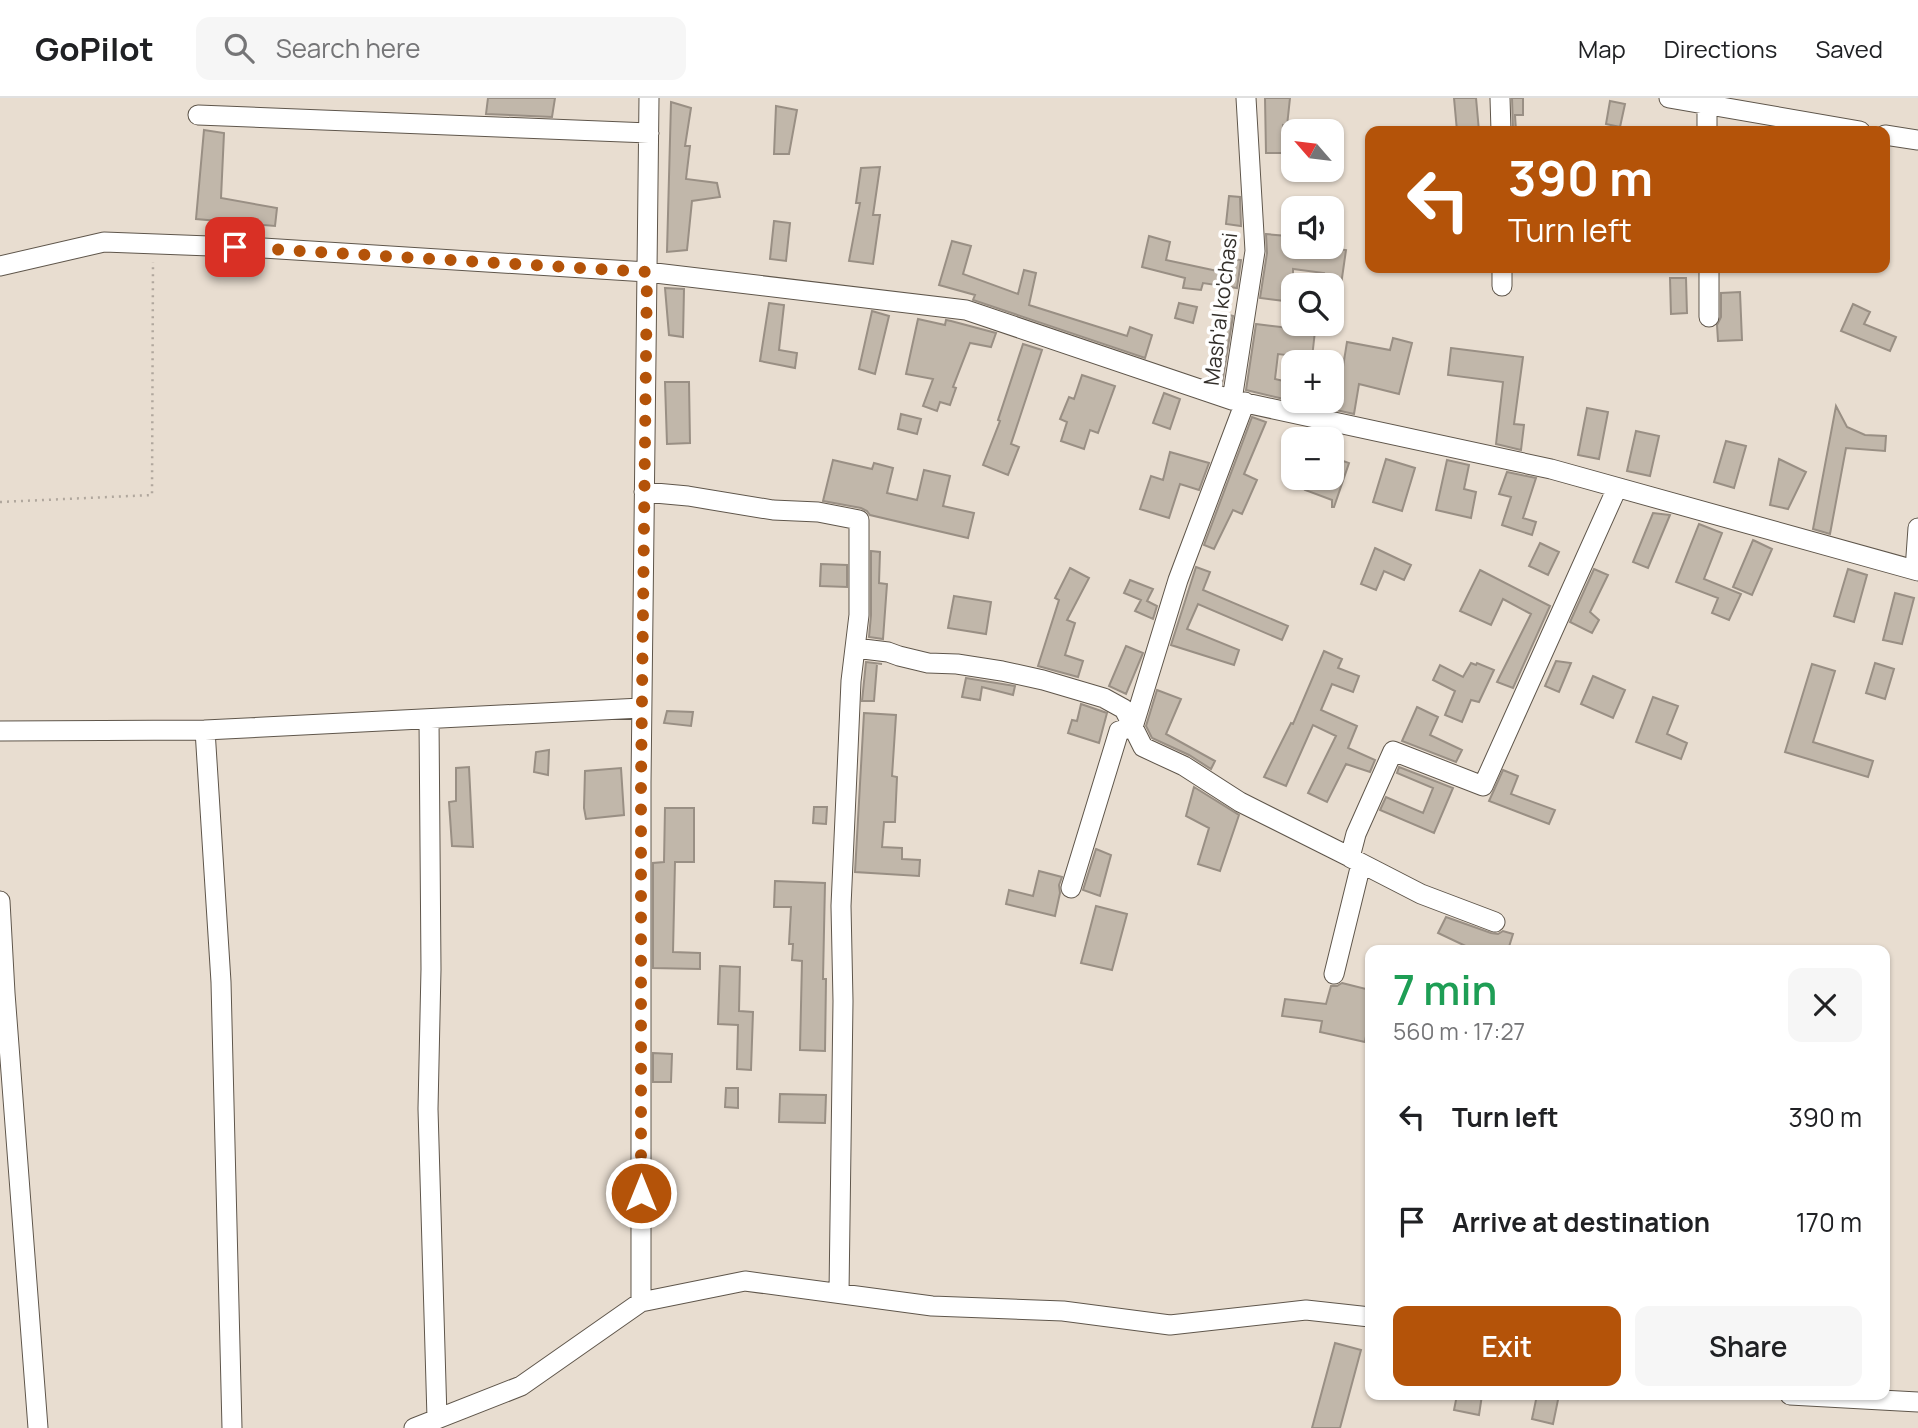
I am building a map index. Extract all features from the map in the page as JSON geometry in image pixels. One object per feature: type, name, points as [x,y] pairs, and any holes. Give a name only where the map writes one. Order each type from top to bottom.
[{"type":"street","points":[[641,1302],[642,708],[649,98]]},
{"type":"street","name":"Mash'al ko'chasi","points":[[1133,727],[1178,580],[1239,401],[1255,251],[1246,98]]},
{"type":"street","points":[[1500,98],[1501,126]]},
{"type":"street","points":[[1669,98],[1707,101],[1834,126]]},
{"type":"street","points":[[1707,101],[1707,126]]},
{"type":"street","points":[[198,115],[649,133]]},
{"type":"street","points":[[1890,136],[1918,140]]},
{"type":"street","points":[[0,266],[104,242],[263,248],[647,272],[966,310],[1239,401],[1552,469],[1917,570],[1918,528]]},
{"type":"street","points":[[1709,273],[1709,317]]},
{"type":"street","points":[[1334,974],[1355,860],[1356,834],[1393,751],[1483,786],[1618,488]]},
{"type":"street","points":[[644,492],[688,496],[773,510],[818,512],[859,520],[859,615],[851,681],[841,906],[843,1014],[839,1293]]},
{"type":"street","points":[[855,648],[888,652],[928,663],[957,664],[1002,671],[1104,698],[1124,709],[1143,747],[1184,766],[1240,802],[1421,894],[1494,922]]},
{"type":"street","points":[[0,731],[205,730],[642,708]]},
{"type":"street","points":[[429,719],[431,970],[428,1109],[437,1418]]},
{"type":"street","points":[[1071,888],[1119,731],[1133,727]]},
{"type":"street","points":[[205,730],[221,982],[232,1428]]},
{"type":"street","points":[[0,901],[38,1428]]},
{"type":"street","points":[[414,1428],[521,1386],[641,1302],[745,1280],[932,1306],[1063,1311],[1170,1325],[1306,1310],[1365,1316]]},
{"type":"street","points":[[1881,1400],[1918,1402]]},
{"type":"path","points":[[0,502],[152,495],[153,244]]},
{"type":"building","points":[[488,98],[555,98],[552,117],[486,114]]},
{"type":"building","points":[[1265,98],[1290,98],[1288,119],[1281,119],[1281,153],[1266,153]]},
{"type":"building","points":[[1454,98],[1476,98],[1479,126],[1457,126]]},
{"type":"building","points":[[1512,98],[1523,98],[1523,115],[1515,115],[1516,126],[1513,126]]},
{"type":"building","points":[[1610,101],[1625,104],[1620,126],[1606,124]]},
{"type":"building","points":[[671,102],[691,108],[685,146],[690,146],[686,179],[717,183],[720,197],[692,201],[687,250],[667,252]]},
{"type":"building","points":[[776,106],[797,110],[789,154],[774,154]]},
{"type":"building","points":[[204,130],[224,133],[221,198],[277,208],[275,226],[196,219]]},
{"type":"building","points":[[880,167],[873,215],[880,215],[873,264],[849,261],[860,203],[856,203],[861,168]]},
{"type":"building","points":[[1229,196],[1240,197],[1241,226],[1226,224]]},
{"type":"building","points":[[774,221],[790,223],[786,261],[770,259]]},
{"type":"building","points":[[1266,234],[1281,235],[1281,259],[1344,259],[1346,250],[1343,273],[1293,269],[1293,273],[1281,273],[1281,301],[1260,298],[1267,253]]},
{"type":"building","points":[[1149,236],[1170,242],[1166,260],[1222,272],[1224,258],[1241,260],[1237,288],[1203,283],[1201,290],[1183,288],[1185,278],[1142,267]]},
{"type":"building","points":[[952,241],[971,246],[963,274],[1018,294],[1024,270],[1036,273],[1029,305],[1127,336],[1130,327],[1152,335],[1145,358],[973,300],[975,295],[939,285]]},
{"type":"building","points":[[1670,278],[1686,278],[1687,313],[1671,314]]},
{"type":"building","points":[[665,288],[684,289],[683,337],[669,335]]},
{"type":"building","points":[[1740,292],[1742,340],[1718,341],[1721,293]]},
{"type":"building","points":[[769,303],[784,305],[779,350],[797,353],[795,368],[760,361]]},
{"type":"building","points":[[1179,303],[1197,307],[1193,323],[1175,318]]},
{"type":"building","points":[[1853,304],[1870,312],[1864,324],[1896,337],[1890,351],[1841,331]]},
{"type":"building","points":[[872,311],[889,316],[875,374],[859,369]]},
{"type":"building","points":[[1226,314],[1233,316],[1222,384],[1209,379],[1215,333],[1221,334]]},
{"type":"building","points":[[918,319],[945,325],[946,320],[996,333],[991,347],[970,343],[953,387],[956,388],[950,405],[940,402],[937,411],[923,406],[933,379],[906,374]]},
{"type":"building","points":[[1256,324],[1281,327],[1281,336],[1314,336],[1313,350],[1281,350],[1281,354],[1278,354],[1275,379],[1281,380],[1281,398],[1246,390]]},
{"type":"building","points":[[1393,338],[1412,343],[1399,394],[1359,384],[1354,414],[1344,412],[1344,361],[1347,342],[1390,350]]},
{"type":"building","points":[[1023,344],[1042,350],[1011,444],[1019,447],[1008,475],[983,465],[1000,421],[998,420]]},
{"type":"building","points":[[1451,348],[1523,357],[1514,424],[1524,425],[1521,450],[1496,444],[1503,382],[1448,375]]},
{"type":"building","points":[[1082,375],[1115,386],[1098,433],[1090,430],[1084,449],[1061,441],[1067,422],[1060,419],[1069,397],[1074,399]]},
{"type":"building","points":[[665,382],[689,382],[690,443],[667,444]]},
{"type":"building","points":[[1164,393],[1180,399],[1170,429],[1153,423]]},
{"type":"building","points":[[1836,406],[1847,427],[1865,435],[1886,436],[1885,451],[1846,448],[1830,534],[1813,529]]},
{"type":"building","points":[[1587,408],[1608,412],[1599,459],[1578,455]]},
{"type":"building","points":[[901,414],[921,419],[917,434],[898,429]]},
{"type":"building","points":[[1252,417],[1266,422],[1244,474],[1257,480],[1242,514],[1233,510],[1214,549],[1204,545]]},
{"type":"building","points":[[1636,431],[1659,436],[1650,476],[1627,471]]},
{"type":"building","points":[[1726,441],[1746,446],[1734,488],[1714,482]]},
{"type":"building","points":[[1170,452],[1209,463],[1199,490],[1180,484],[1169,518],[1140,509],[1151,476],[1163,480]]},
{"type":"building","points":[[1386,459],[1415,468],[1402,511],[1373,502]]},
{"type":"building","points":[[1779,459],[1806,472],[1788,509],[1770,505]]},
{"type":"building","points":[[833,460],[872,469],[874,463],[893,468],[887,493],[917,500],[924,470],[950,476],[943,506],[974,513],[968,538],[870,515],[861,508],[823,501]]},
{"type":"building","points":[[1447,460],[1469,465],[1464,489],[1476,492],[1471,518],[1436,510]]},
{"type":"building","points":[[1344,461],[1349,463],[1344,478]]},
{"type":"building","points":[[1507,472],[1536,478],[1523,518],[1536,522],[1532,535],[1502,525],[1511,497],[1499,494]]},
{"type":"building","points":[[1305,490],[1340,490],[1334,507],[1332,500]]},
{"type":"building","points":[[1653,513],[1670,515],[1648,568],[1633,562]]},
{"type":"building","points":[[1699,524],[1722,533],[1704,579],[1741,594],[1729,620],[1712,613],[1718,598],[1676,582]]},
{"type":"building","points":[[1753,540],[1772,549],[1752,595],[1733,587]]},
{"type":"building","points":[[1540,543],[1559,552],[1548,575],[1529,566]]},
{"type":"building","points":[[1375,548],[1411,565],[1404,580],[1384,571],[1376,590],[1361,584]]},
{"type":"building","points":[[871,551],[880,552],[879,583],[887,584],[883,639],[869,637]]},
{"type":"building","points":[[821,564],[847,565],[847,587],[820,586]]},
{"type":"building","points":[[1196,567],[1210,572],[1203,590],[1288,626],[1282,640],[1198,604],[1187,629],[1239,650],[1234,665],[1171,645]]},
{"type":"building","points":[[1070,568],[1089,578],[1067,620],[1075,623],[1065,655],[1083,661],[1078,677],[1038,666],[1059,600],[1055,598]]},
{"type":"building","points":[[1594,569],[1608,575],[1590,612],[1599,620],[1592,633],[1570,622]]},
{"type":"building","points":[[1848,569],[1867,575],[1854,622],[1834,616]]},
{"type":"building","points":[[1480,570],[1550,606],[1513,688],[1497,682],[1531,614],[1503,599],[1491,625],[1460,611]]},
{"type":"building","points":[[1130,580],[1153,589],[1147,601],[1157,606],[1153,619],[1135,611],[1141,600],[1124,593]]},
{"type":"building","points":[[1895,593],[1914,598],[1902,644],[1883,640]]},
{"type":"building","points":[[954,596],[991,602],[986,634],[948,628]]},
{"type":"building","points":[[1126,646],[1143,653],[1126,694],[1109,686]]},
{"type":"building","points":[[1324,651],[1342,659],[1338,668],[1359,676],[1353,692],[1332,684],[1321,710],[1357,726],[1348,748],[1375,760],[1370,772],[1346,764],[1327,802],[1308,793],[1336,736],[1313,725],[1286,786],[1264,777],[1291,723],[1293,724]]},
{"type":"building","points":[[1556,661],[1571,663],[1559,692],[1545,686]]},
{"type":"building","points":[[866,662],[882,664],[877,664],[874,701],[862,701]]},
{"type":"building","points":[[1471,663],[1494,670],[1479,702],[1471,700],[1462,722],[1445,715],[1455,691],[1433,680],[1440,665],[1463,677]]},
{"type":"building","points":[[1875,663],[1894,669],[1885,699],[1866,693]]},
{"type":"building","points":[[1812,664],[1835,671],[1813,742],[1873,761],[1868,777],[1785,752]]},
{"type":"building","points":[[1593,676],[1625,690],[1613,718],[1581,704]]},
{"type":"building","points":[[966,678],[1015,686],[1013,695],[982,687],[980,700],[962,697]]},
{"type":"building","points":[[1157,690],[1181,699],[1166,734],[1215,761],[1211,769],[1189,755],[1152,738],[1146,726]]},
{"type":"building","points":[[1653,697],[1678,706],[1667,734],[1687,743],[1681,759],[1636,742]]},
{"type":"building","points":[[1081,704],[1107,713],[1099,743],[1068,733],[1072,720],[1077,721]]},
{"type":"building","points":[[1417,707],[1438,717],[1430,735],[1462,750],[1456,762],[1402,741]]},
{"type":"building","points":[[667,711],[693,712],[691,726],[664,723]]},
{"type":"building","points":[[864,713],[896,715],[892,776],[897,777],[895,822],[884,822],[882,847],[902,848],[902,859],[920,860],[919,876],[855,872]]},
{"type":"building","points":[[549,750],[548,775],[534,772],[536,752]]},
{"type":"building","points":[[469,767],[473,847],[452,846],[449,802],[456,801],[456,768]]},
{"type":"building","points":[[1399,767],[1453,788],[1434,833],[1380,810],[1386,797],[1423,813],[1433,788],[1397,773]]},
{"type":"building","points":[[621,768],[624,815],[586,819],[585,771]]},
{"type":"building","points":[[1503,770],[1518,776],[1511,794],[1555,810],[1549,824],[1489,801]]},
{"type":"building","points":[[1194,787],[1239,815],[1220,871],[1198,864],[1209,828],[1186,816]]},
{"type":"building","points":[[814,807],[827,807],[826,824],[813,823]]},
{"type":"building","points":[[665,808],[694,808],[694,862],[675,862],[673,952],[700,953],[700,969],[653,968],[653,863],[664,862]]},
{"type":"building","points":[[1096,849],[1111,855],[1100,896],[1083,890]]},
{"type":"building","points":[[1039,871],[1062,877],[1055,916],[1006,904],[1009,890],[1033,896]]},
{"type":"building","points":[[775,881],[825,883],[825,1051],[800,1050],[802,961],[792,960],[793,944],[789,944],[791,907],[774,907]]},
{"type":"building","points":[[1096,906],[1127,914],[1112,970],[1081,963]]},
{"type":"building","points":[[1446,917],[1491,933],[1498,934],[1503,931],[1513,934],[1510,945],[1463,945],[1438,933]]},
{"type":"building","points":[[720,966],[740,967],[739,1011],[753,1012],[751,1070],[737,1069],[738,1025],[718,1024]]},
{"type":"building","points":[[1342,983],[1365,989],[1365,1042],[1320,1032],[1322,1021],[1282,1016],[1285,999],[1326,1004],[1331,986]]},
{"type":"building","points":[[653,1053],[672,1054],[671,1082],[653,1082]]},
{"type":"building","points":[[726,1088],[738,1088],[738,1108],[725,1107]]},
{"type":"building","points":[[780,1094],[826,1095],[825,1123],[779,1122]]},
{"type":"building","points":[[1335,1343],[1361,1350],[1340,1428],[1312,1428]]},
{"type":"building","points":[[1456,1400],[1481,1400],[1479,1415],[1454,1410]]},
{"type":"building","points":[[1536,1400],[1558,1400],[1553,1424],[1532,1419]]},
{"type":"route","points":[[235,247],[647,272],[641,783],[641,1193]]}]
